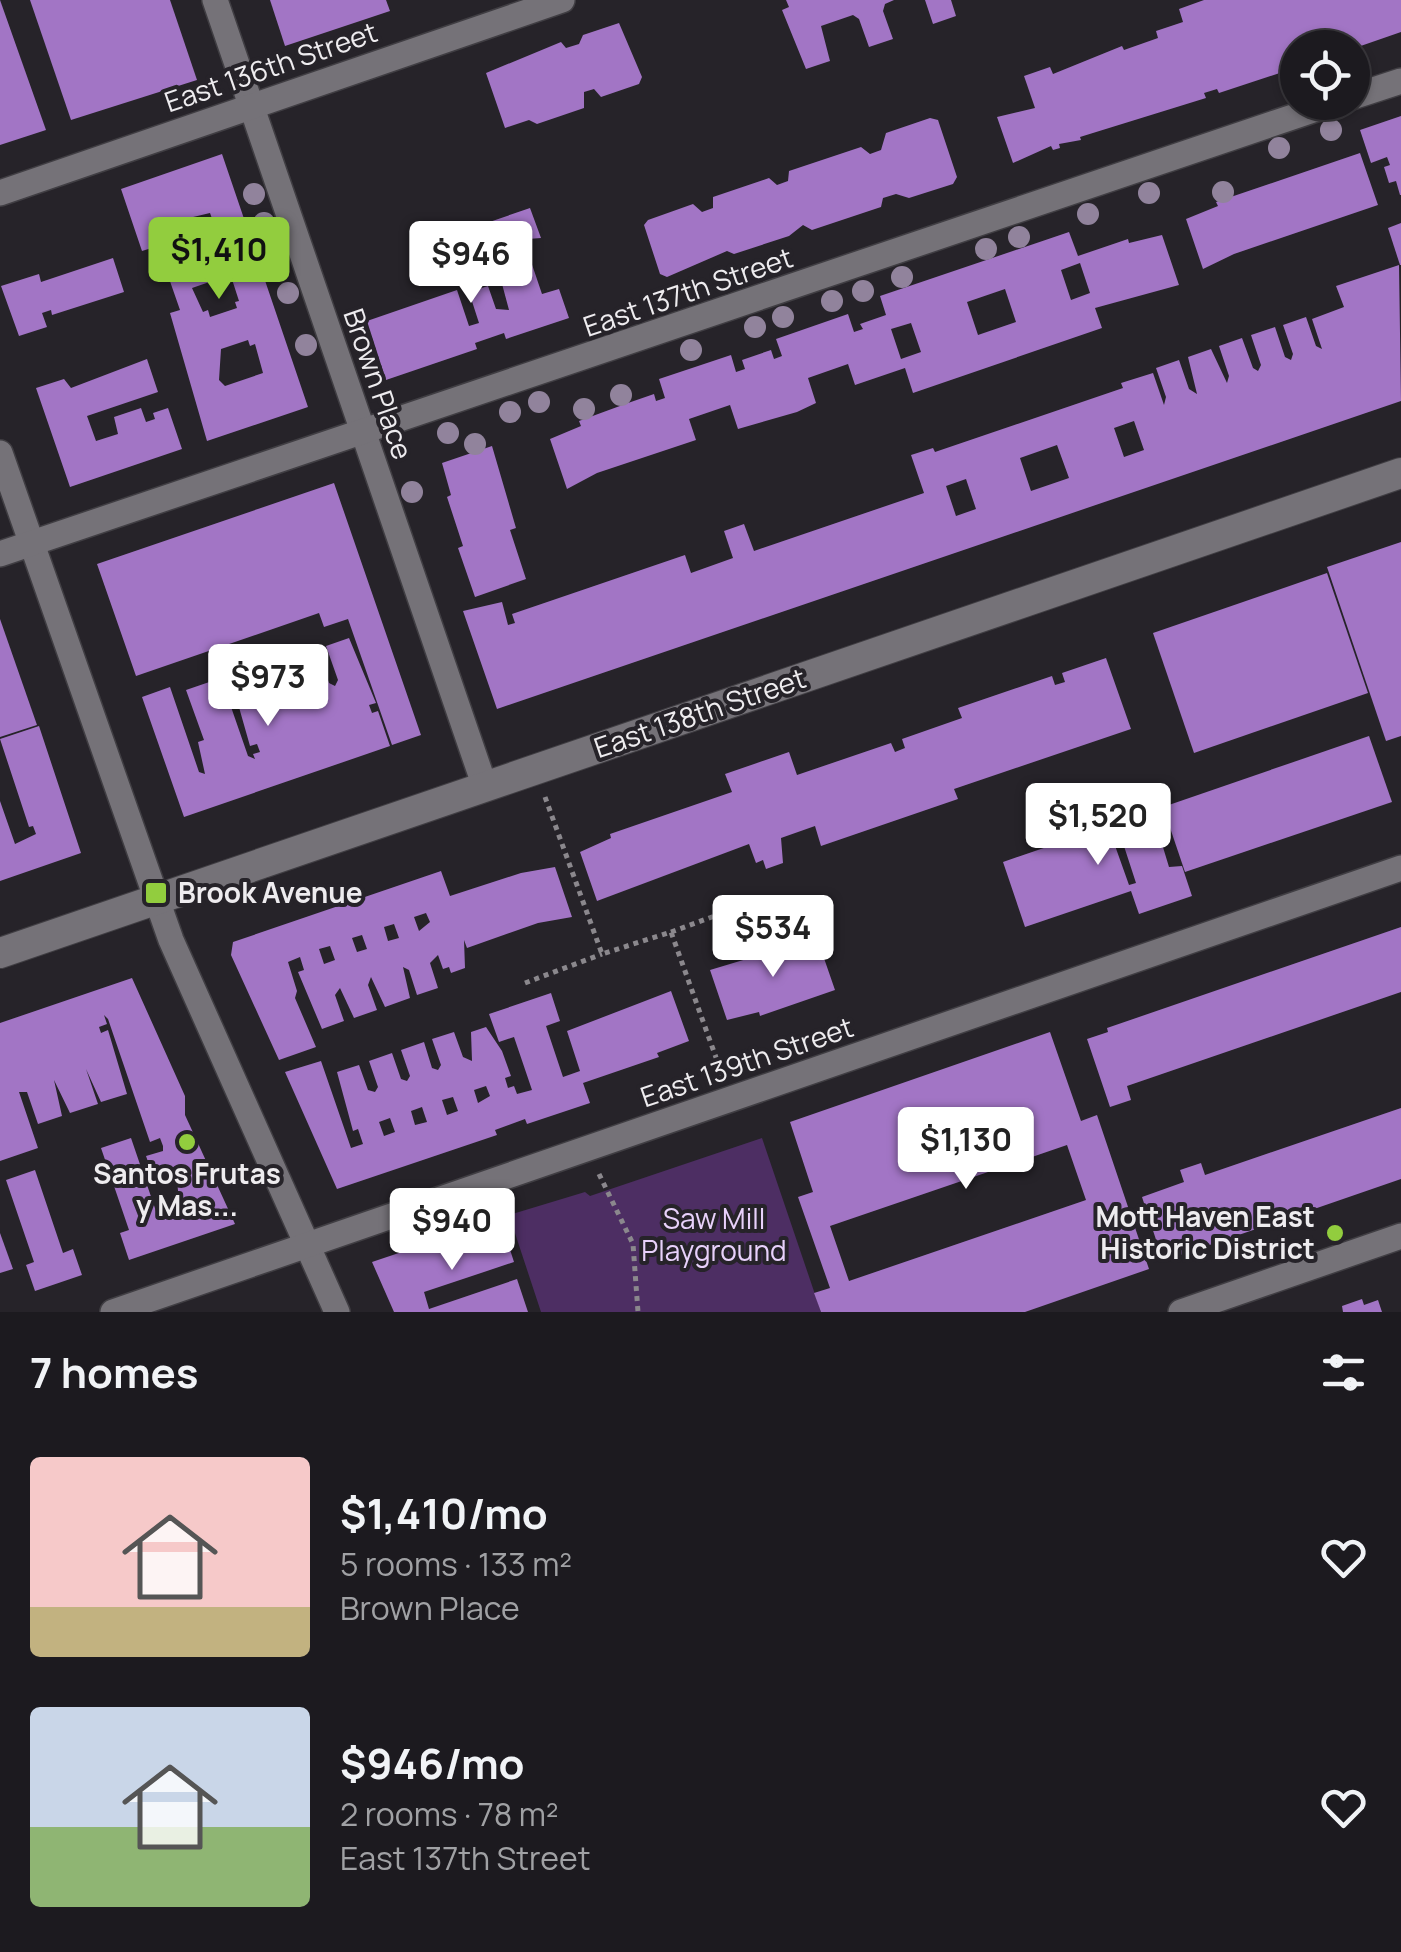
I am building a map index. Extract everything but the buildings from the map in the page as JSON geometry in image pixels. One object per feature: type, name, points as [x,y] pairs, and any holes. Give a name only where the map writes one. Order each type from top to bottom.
[{"type":"main road","name":"East 138th Street","points":[[0,953],[1401,473]]},
{"type":"street","name":"Brown Place","points":[[215,0],[485,788]]},
{"type":"street","name":"East 136th Street","points":[[0,192],[562,0]]},
{"type":"street","points":[[1370,91],[1401,80]]},
{"type":"street","name":"East 137th Street","points":[[0,554],[1284,120]]},
{"type":"street","points":[[0,452],[156,900],[336,1312]]},
{"type":"street","name":"East 139th Street","points":[[114,1312],[1401,868]]},
{"type":"street","points":[[1181,1312],[1401,1236]]},
{"type":"path","points":[[536,770],[602,954]]},
{"type":"path","points":[[525,983],[742,906]]},
{"type":"path","points":[[671,932],[731,1099]]},
{"type":"path","points":[[587,1148],[634,1244],[638,1312]]},
{"type":"green space","name":"Saw Mill Playground","points":[[762,1138],[821,1312],[541,1312],[509,1215],[585,1192],[590,1196]]},
{"type":"place","name":"Brook Avenue","points":[[156,893]]},
{"type":"place","name":"Santos Frutas y Mas...","points":[[187,1142]]},
{"type":"place","name":"Mott Haven East Historic District","points":[[1335,1233]]}]
